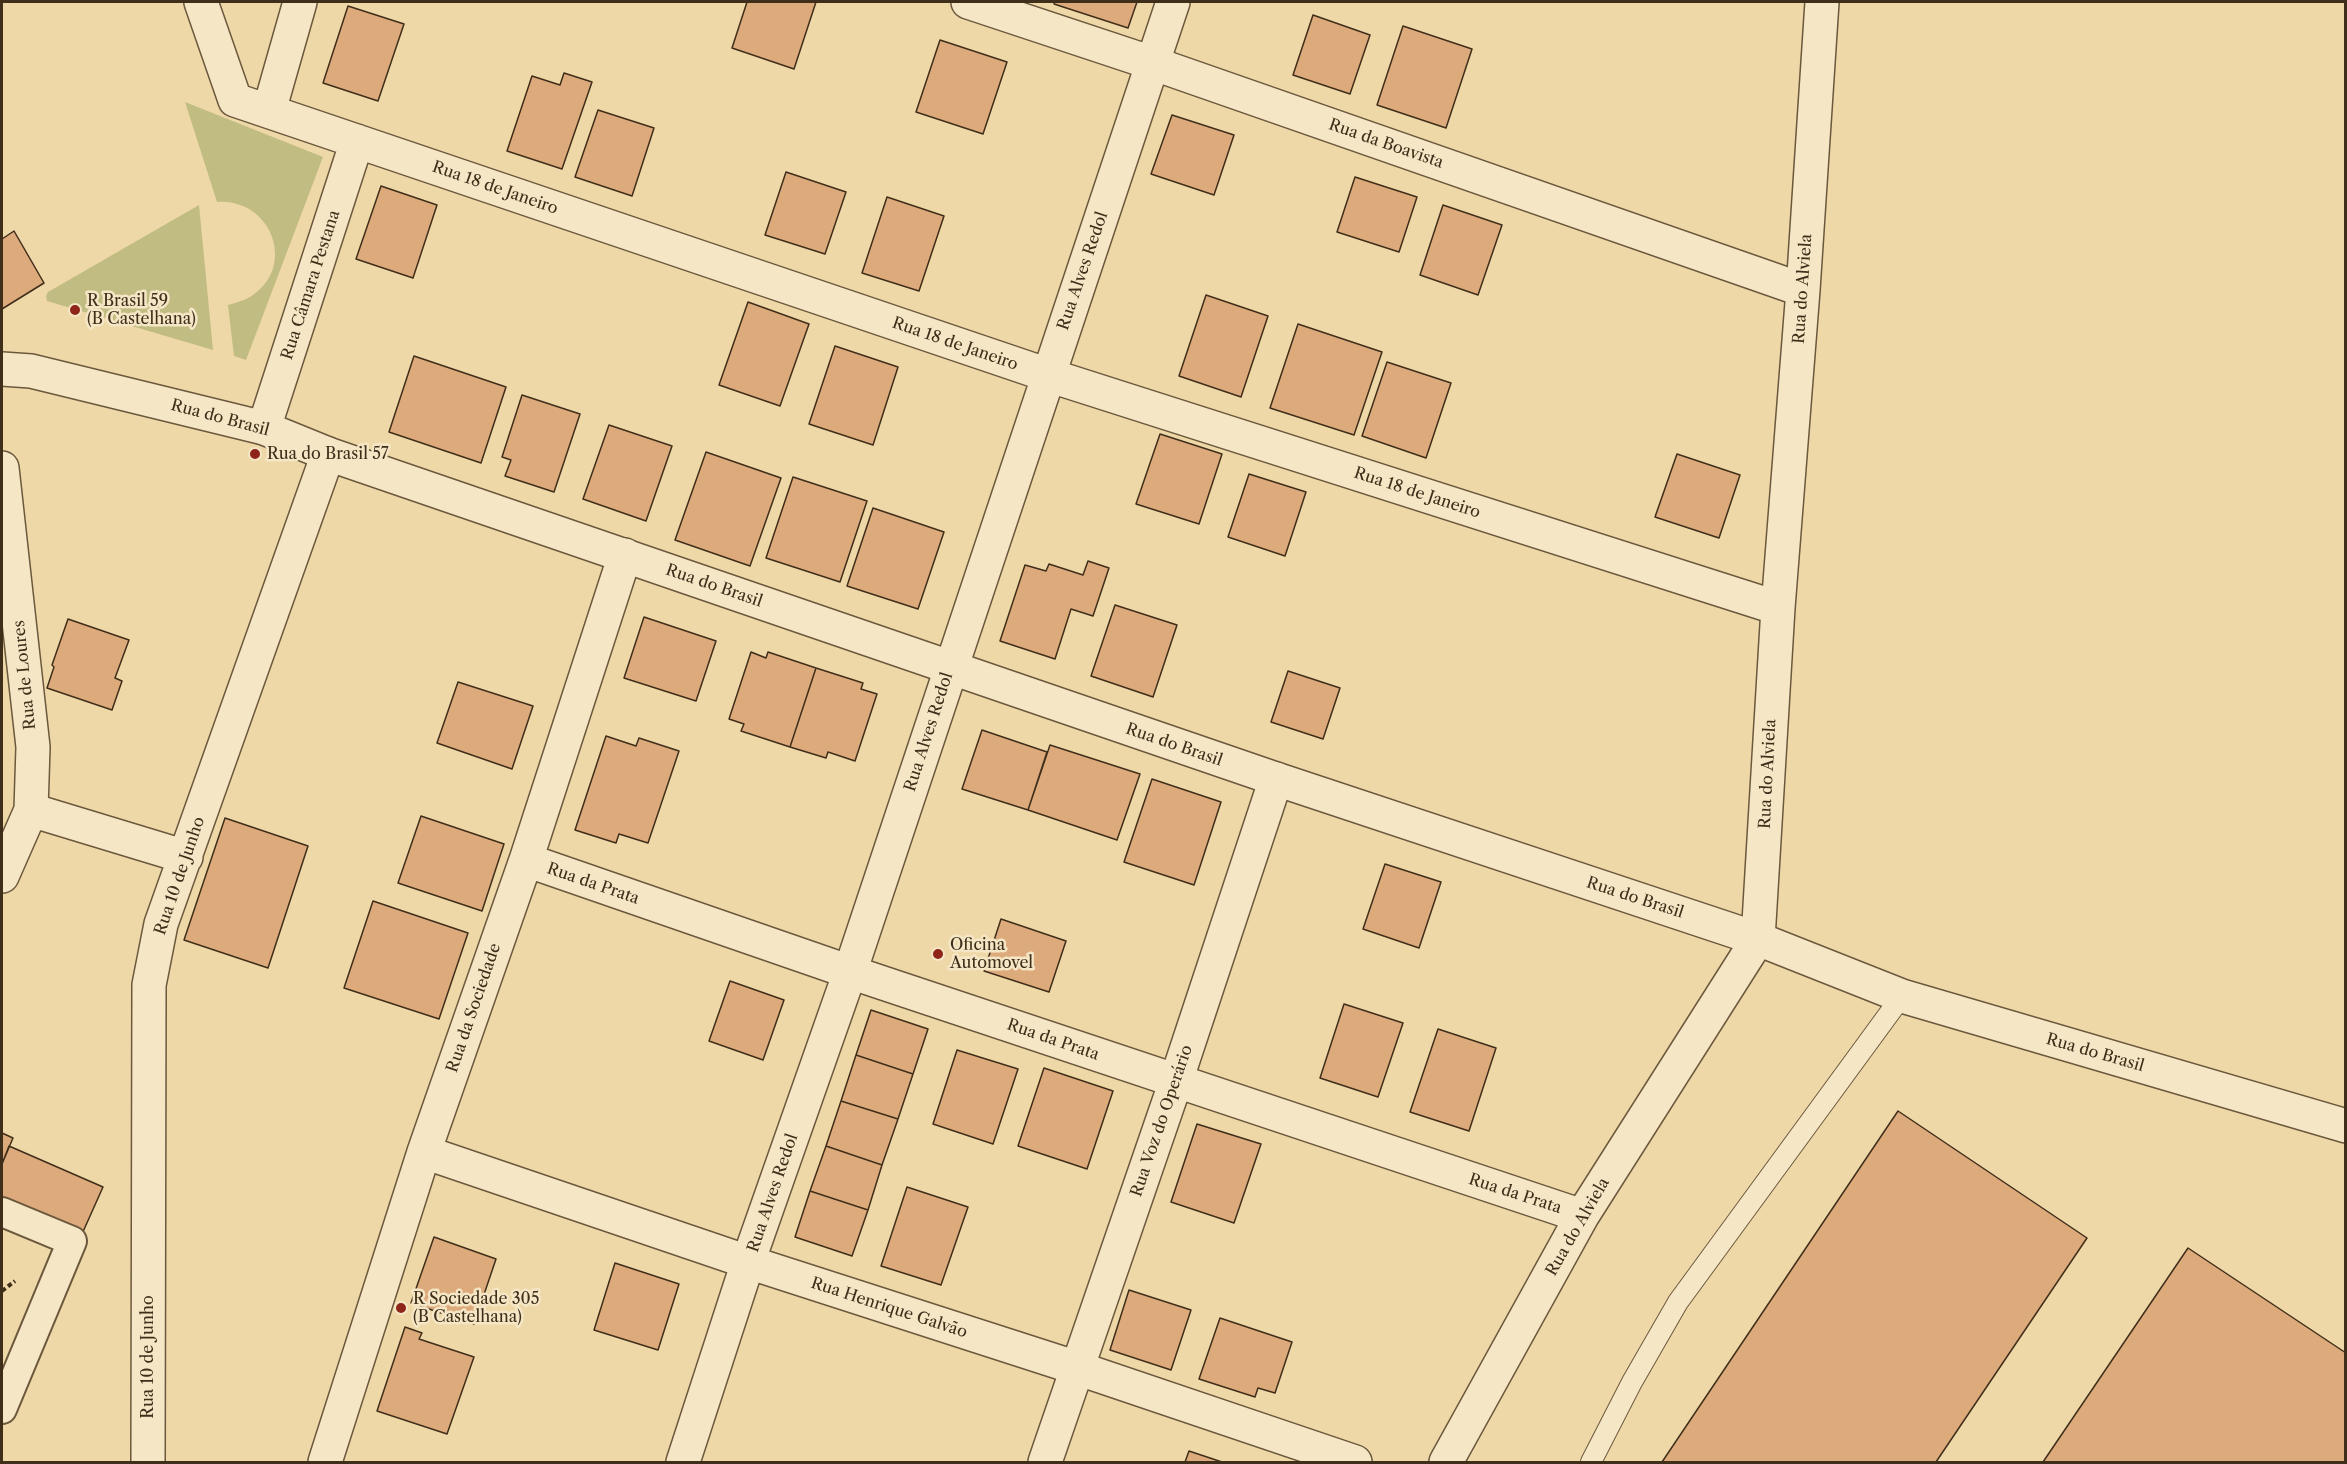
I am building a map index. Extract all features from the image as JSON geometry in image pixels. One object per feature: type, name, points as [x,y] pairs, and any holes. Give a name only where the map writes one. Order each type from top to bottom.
[{"type":"street","name":"Rua 18 de Janeiro","points":[[201,2],[235,100],[1048,375],[1778,608]]},
{"type":"street","points":[[268,111],[300,2]]},
{"type":"street","name":"Rua da Boavista","points":[[968,2],[1152,63],[1803,290]]},
{"type":"street","name":"Rua Alves Redol","points":[[683,1462],[748,1263],[850,972],[1173,2]]},
{"type":"street","name":"Rua do Alviela","points":[[1446,1462],[1582,1216],[1758,939],[1778,608],[1803,290],[1822,2]]},
{"type":"street","name":"Rua Câmara Pestana","points":[[264,428],[357,141]]},
{"type":"street","name":"Rua do Brasil","points":[[2,369],[31,371],[264,428],[328,454],[1276,780],[1758,939],[1902,996],[2346,1126]]},
{"type":"street","name":"Rua 10 de Junho","points":[[148,1462],[149,985],[161,924],[328,454]]},
{"type":"street","name":"Rua de Loures","points":[[2,468],[33,747],[31,810],[2,876]]},
{"type":"street","name":"Rua da Sociedade","points":[[325,1462],[424,1152],[526,860],[625,555]]},
{"type":"street","name":"Rua Voz do Operário","points":[[1045,1462],[1176,1081],[1276,780]]},
{"type":"street","points":[[31,810],[186,857]]},
{"type":"street","name":"Rua da Prata","points":[[526,860],[850,972],[1582,1216]]},
{"type":"street","name":"Rua Henrique Galvão","points":[[424,1152],[748,1263],[1077,1368],[1355,1462]]},
{"type":"street","points":[[2,1212],[72,1241],[2,1409]]},
{"type":"lane","points":[[1591,1462],[1632,1382],[1678,1302],[1902,996]]},
{"type":"shaded area","points":[[185,102],[323,157],[246,360],[234,356],[228,305],[250,297],[265,284],[273,269],[275,253],[272,237],[264,223],[252,211],[236,204],[217,202]]},
{"type":"shaded area","points":[[199,205],[213,350],[47,301],[48,292]]},
{"type":"building","points":[[747,2],[816,2],[794,69],[732,48]]},
{"type":"building","points":[[1055,2],[1137,2],[1128,28],[1054,4]]},
{"type":"building","points":[[348,6],[404,24],[378,101],[323,83]]},
{"type":"building","points":[[1313,15],[1370,35],[1350,94],[1293,75]]},
{"type":"building","points":[[1403,26],[1472,49],[1446,128],[1377,105]]},
{"type":"building","points":[[940,40],[1007,62],[983,134],[916,112]]},
{"type":"building","points":[[564,73],[592,82],[562,169],[507,151],[532,76],[560,85]]},
{"type":"building","points":[[598,110],[654,128],[632,196],[575,177]]},
{"type":"building","points":[[1172,115],[1234,135],[1214,195],[1151,174]]},
{"type":"building","points":[[786,172],[846,192],[825,254],[765,235]]},
{"type":"building","points":[[1355,177],[1417,197],[1399,252],[1337,232]]},
{"type":"building","points":[[381,186],[437,205],[413,278],[356,259]]},
{"type":"building","points":[[887,197],[944,216],[919,291],[862,273]]},
{"type":"building","points":[[1443,205],[1502,225],[1478,295],[1420,275]]},
{"type":"building","points":[[14,231],[44,283],[2,309],[2,239]]},
{"type":"building","points":[[1206,295],[1268,316],[1241,397],[1179,376]]},
{"type":"building","points":[[748,302],[809,324],[780,406],[719,385]]},
{"type":"building","points":[[1298,324],[1382,352],[1354,435],[1270,408]]},
{"type":"building","points":[[835,346],[898,367],[873,445],[809,424]]},
{"type":"building","points":[[414,356],[506,387],[481,463],[389,432]]},
{"type":"building","points":[[1387,362],[1451,383],[1426,458],[1362,436]]},
{"type":"building","points":[[522,395],[580,414],[554,492],[505,476],[511,460],[502,457]]},
{"type":"building","points":[[609,425],[672,446],[646,521],[583,499]]},
{"type":"building","points":[[1160,434],[1222,454],[1199,524],[1136,504]]},
{"type":"building","points":[[706,452],[781,478],[750,566],[675,540]]},
{"type":"building","points":[[1677,454],[1740,475],[1719,538],[1655,517]]},
{"type":"building","points":[[1249,474],[1306,492],[1285,556],[1228,537]]},
{"type":"building","points":[[793,477],[867,501],[840,582],[766,558]]},
{"type":"building","points":[[873,508],[944,532],[918,609],[847,586]]},
{"type":"building","points":[[1088,561],[1109,568],[1093,616],[1071,609],[1055,659],[1000,641],[1025,565],[1046,571],[1049,564],[1083,575]]},
{"type":"building","points":[[1115,605],[1177,625],[1153,697],[1091,676]]},
{"type":"building","points":[[644,617],[716,641],[696,701],[624,678]]},
{"type":"building","points":[[68,619],[129,640],[115,678],[122,681],[112,710],[47,688],[54,667],[52,665]]},
{"type":"building","points":[[751,652],[766,658],[768,652],[816,668],[790,747],[741,731],[744,724],[729,719]]},
{"type":"building","points":[[816,668],[863,683],[861,689],[877,694],[855,761],[828,752],[826,758],[790,747]]},
{"type":"building","points":[[1288,671],[1340,688],[1323,739],[1271,722]]},
{"type":"building","points":[[458,682],[533,706],[512,769],[437,743]]},
{"type":"building","points":[[982,730],[1047,752],[1028,810],[962,789]]},
{"type":"building","points":[[606,736],[636,746],[639,738],[679,751],[648,843],[619,834],[616,843],[575,830]]},
{"type":"building","points":[[1050,745],[1140,774],[1117,840],[1028,810]]},
{"type":"building","points":[[1152,779],[1221,802],[1194,885],[1124,862]]},
{"type":"building","points":[[421,816],[504,844],[482,911],[398,883]]},
{"type":"building","points":[[225,818],[308,846],[268,968],[184,940]]},
{"type":"building","points":[[1385,864],[1441,882],[1419,948],[1363,929]]},
{"type":"building","points":[[373,901],[468,933],[439,1019],[344,988]]},
{"type":"building","points":[[1001,919],[1066,941],[1049,992],[984,971]]},
{"type":"building","points":[[730,981],[784,1000],[763,1060],[709,1041]]},
{"type":"building","points":[[1344,1004],[1403,1023],[1378,1097],[1320,1078]]},
{"type":"building","points":[[871,1010],[928,1029],[913,1074],[856,1055]]},
{"type":"building","points":[[1438,1029],[1496,1048],[1469,1131],[1410,1112]]},
{"type":"building","points":[[957,1050],[1018,1069],[993,1144],[933,1124]]},
{"type":"building","points":[[856,1055],[913,1074],[898,1119],[841,1101]]},
{"type":"building","points":[[1044,1068],[1113,1091],[1087,1169],[1018,1146]]},
{"type":"building","points":[[841,1101],[898,1119],[882,1165],[826,1146]]},
{"type":"building","points":[[1898,1111],[2087,1238],[1936,1462],[1662,1462]]},
{"type":"building","points":[[1197,1124],[1261,1144],[1234,1223],[1171,1202]]},
{"type":"building","points":[[2,1133],[13,1138],[2,1164]]},
{"type":"building","points":[[9,1146],[103,1187],[82,1234],[2,1200],[2,1164]]},
{"type":"building","points":[[826,1146],[882,1165],[868,1210],[810,1191]]},
{"type":"building","points":[[907,1187],[968,1207],[941,1285],[881,1266]]},
{"type":"building","points":[[810,1191],[868,1210],[852,1256],[795,1237]]},
{"type":"building","points":[[434,1237],[496,1259],[474,1324],[411,1303]]},
{"type":"building","points":[[2188,1248],[2346,1353],[2346,1462],[2043,1462]]},
{"type":"building","points":[[615,1263],[679,1284],[658,1350],[594,1330]]},
{"type":"building","points":[[1129,1290],[1191,1310],[1171,1370],[1110,1350]]},
{"type":"building","points":[[1220,1318],[1292,1342],[1275,1393],[1258,1388],[1255,1397],[1199,1379]]},
{"type":"building","points":[[405,1327],[422,1333],[419,1339],[474,1357],[447,1434],[377,1411]]},
{"type":"building","points":[[1189,1451],[1222,1462],[1185,1462]]},
{"type":"place","name":"R Brasil 59 (B Castelhana)","points":[[75,310]]},
{"type":"place","name":"Rua do Brasil 57","points":[[255,454]]},
{"type":"place","name":"Oficina Automovel","points":[[938,954]]},
{"type":"place","name":"R Sociedade 305 (B Castelhana)","points":[[401,1308]]}]
